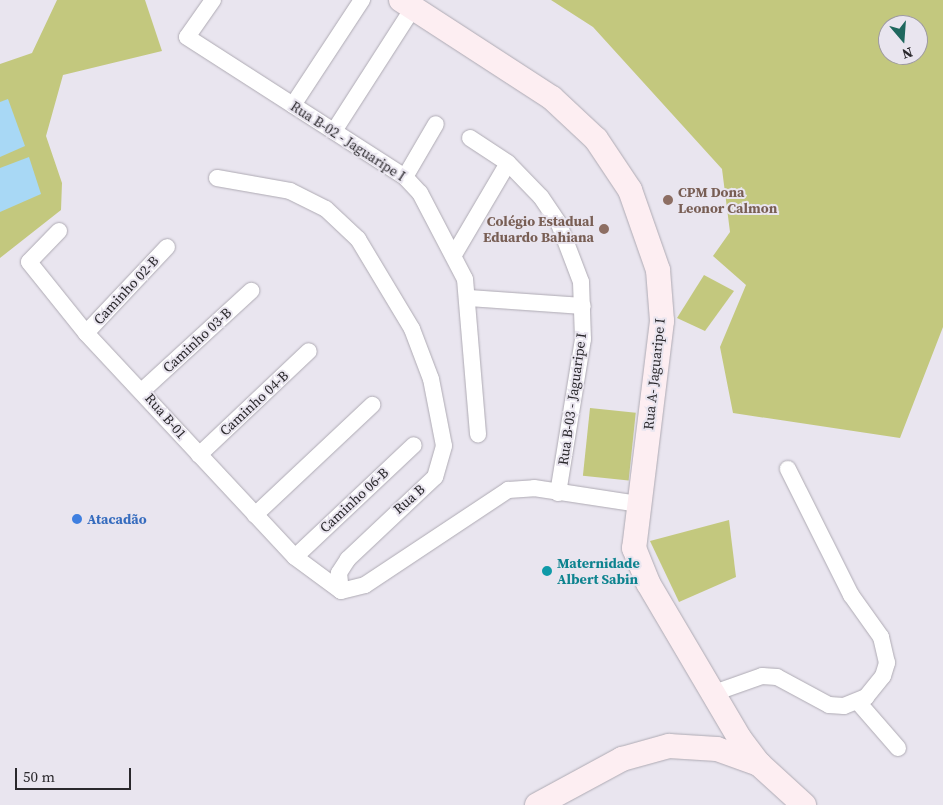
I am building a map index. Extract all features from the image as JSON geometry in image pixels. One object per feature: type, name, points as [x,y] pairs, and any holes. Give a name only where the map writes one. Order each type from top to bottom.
[{"type":"main road","name":"Rua A- Jaguaripe I","points":[[407,4],[529,82],[574,117],[615,165],[644,219],[658,270],[662,321],[634,533],[639,564],[714,693],[759,764]]},
{"type":"main road","points":[[537,805],[622,759],[669,746],[717,749],[759,764],[804,805]]},
{"type":"street","name":"Rua B-02 - Jaguaripe I","points":[[213,0],[187,38],[405,177],[420,193],[455,253],[469,298],[478,434]]},
{"type":"street","points":[[293,105],[362,0]]},
{"type":"street","points":[[334,131],[407,4]]},
{"type":"street","points":[[405,177],[436,124]]},
{"type":"street","name":"Rua B-03 - Jaguaripe I","points":[[470,138],[508,162],[559,224],[581,282],[583,339],[558,493]]},
{"type":"street","points":[[455,253],[508,162]]},
{"type":"street","name":"Rua B","points":[[217,178],[290,191],[326,209],[358,238],[412,329],[431,379],[444,446],[434,477],[348,559],[339,573],[341,591]]},
{"type":"street","name":"Rua B-01","points":[[59,231],[29,262],[86,333],[143,390],[199,455],[255,515],[295,557],[341,591]]},
{"type":"street","name":"Caminho 02-B","points":[[86,333],[167,247]]},
{"type":"street","name":"Caminho 03-B","points":[[143,390],[251,291]]},
{"type":"street","points":[[469,298],[583,306]]},
{"type":"street","name":"Caminho 04-B","points":[[199,455],[309,351]]},
{"type":"street","points":[[255,515],[372,405]]},
{"type":"street","name":"Caminho 06-B","points":[[295,557],[414,445]]},
{"type":"street","points":[[714,693],[762,676],[778,677],[829,705],[858,702],[883,676],[886,650],[851,595],[788,469]]},
{"type":"street","points":[[341,591],[365,586],[508,490],[528,487],[638,504]]},
{"type":"street","points":[[858,702],[898,748]]},
{"type":"green space","points":[[57,0],[145,0],[162,51],[63,75],[46,136],[62,183],[61,210],[0,258],[0,64],[32,53]]},
{"type":"green space","points":[[551,0],[943,0],[943,327],[900,438],[733,413],[720,347],[746,285],[713,256],[730,232],[722,169],[593,27]]},
{"type":"green space","points":[[704,275],[734,291],[705,331],[677,318]]},
{"type":"green space","points":[[590,408],[636,413],[629,480],[583,476]]},
{"type":"green space","points":[[729,520],[736,577],[679,602],[650,541]]},
{"type":"water","points":[[8,99],[25,146],[0,157],[0,102]]},
{"type":"water","points":[[29,157],[41,194],[0,212],[0,168]]},
{"type":"place","name":"CPM Dona Leonor Calmon","points":[[668,200]]},
{"type":"place","name":"Colégio Estadual Eduardo Bahiana","points":[[604,229]]},
{"type":"place","name":"Atacadão","points":[[77,519]]},
{"type":"place","name":"Maternidade Albert Sabin","points":[[547,571]]}]
